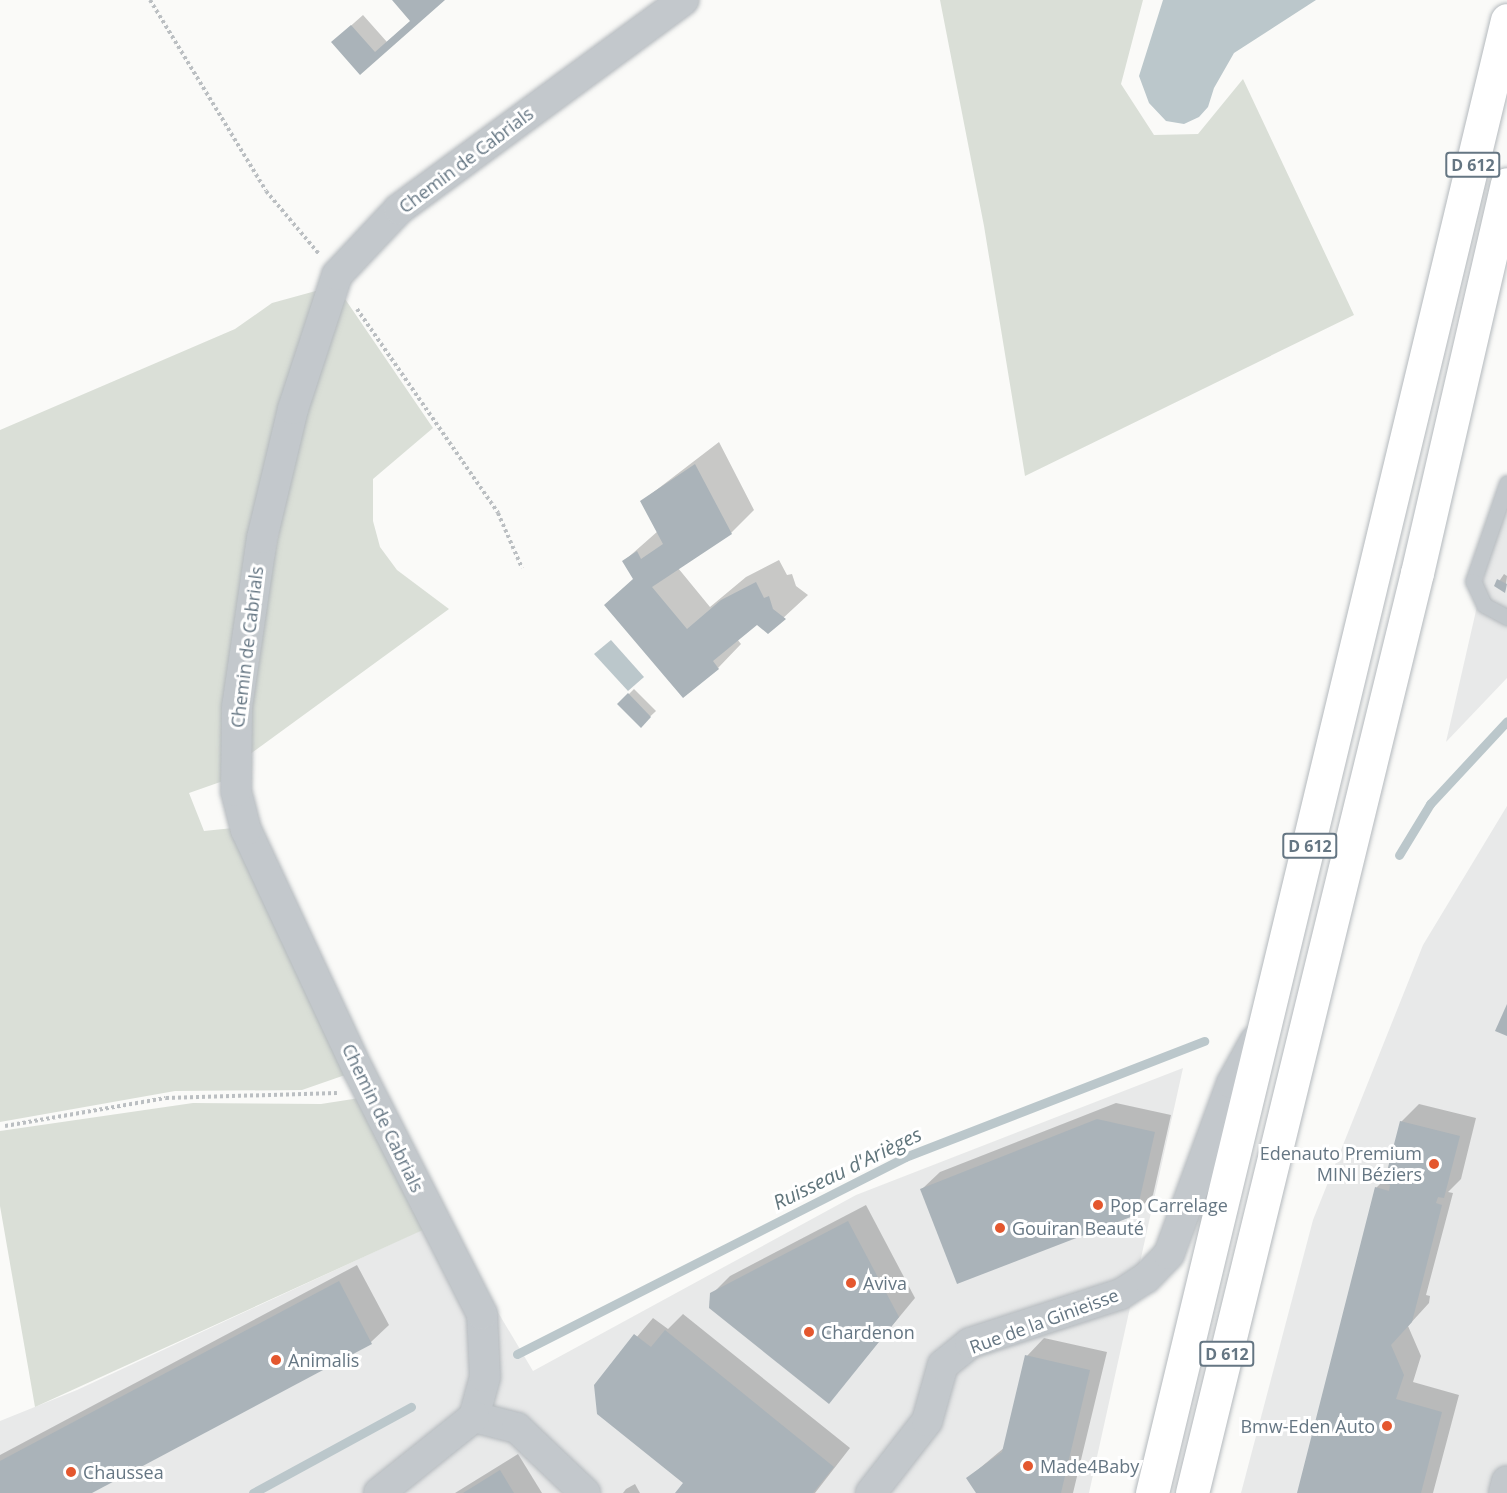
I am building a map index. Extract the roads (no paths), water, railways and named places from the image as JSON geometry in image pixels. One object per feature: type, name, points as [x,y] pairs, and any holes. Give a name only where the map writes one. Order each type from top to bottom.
[{"type":"highway","name":"D 612","points":[[1152,1493],[1507,20]]},
{"type":"highway","name":"D 612","points":[[1192,1493],[1262,1214],[1507,184]]},
{"type":"highway","name":"D 612","points":[[1214,1493],[1262,1214]]},
{"type":"highway","name":"D 612","points":[[1137,1493],[1180,1381]]},
{"type":"street","name":"Chemin de Cabrials","points":[[474,1417],[485,1377],[482,1314],[367,1089],[246,831],[236,791],[237,706],[262,538],[292,409],[337,275],[399,209],[684,0]]},
{"type":"street","name":"Rue de la Ginieisse","points":[[871,1493],[927,1421],[943,1365],[970,1343],[1121,1294],[1146,1278],[1169,1254],[1232,1083],[1267,1020]]},
{"type":"street","points":[[379,1493],[474,1417],[517,1428],[585,1493]]},
{"type":"street","points":[[1504,1493],[1507,1481]]},
{"type":"lane","points":[[1507,483],[1473,581],[1484,605],[1507,617]]},
{"type":"waterway","name":"Ruisseau d'Arièges","points":[[1399,855],[1430,804],[1507,721]]},
{"type":"waterway","name":"Ruisseau d'Arièges","points":[[517,1354],[905,1157],[1204,1041]]},
{"type":"waterway","name":"Ruisseau d'Arièges","points":[[253,1493],[411,1407]]},
{"type":"place","name":"Edenauto Premium MINI Béziers","points":[[1434,1164]]},
{"type":"place","name":"Pop Carrelage","points":[[1098,1205]]},
{"type":"place","name":"Gouiran Beauté","points":[[1000,1228]]},
{"type":"place","name":"Aviva","points":[[851,1283]]},
{"type":"place","name":"Chardenon","points":[[809,1332]]},
{"type":"place","name":"Animalis","points":[[276,1360]]},
{"type":"place","name":"Bmw-Eden Auto","points":[[1387,1426]]},
{"type":"place","name":"Made4Baby","points":[[1028,1466]]},
{"type":"place","name":"Chaussea","points":[[71,1472]]}]
